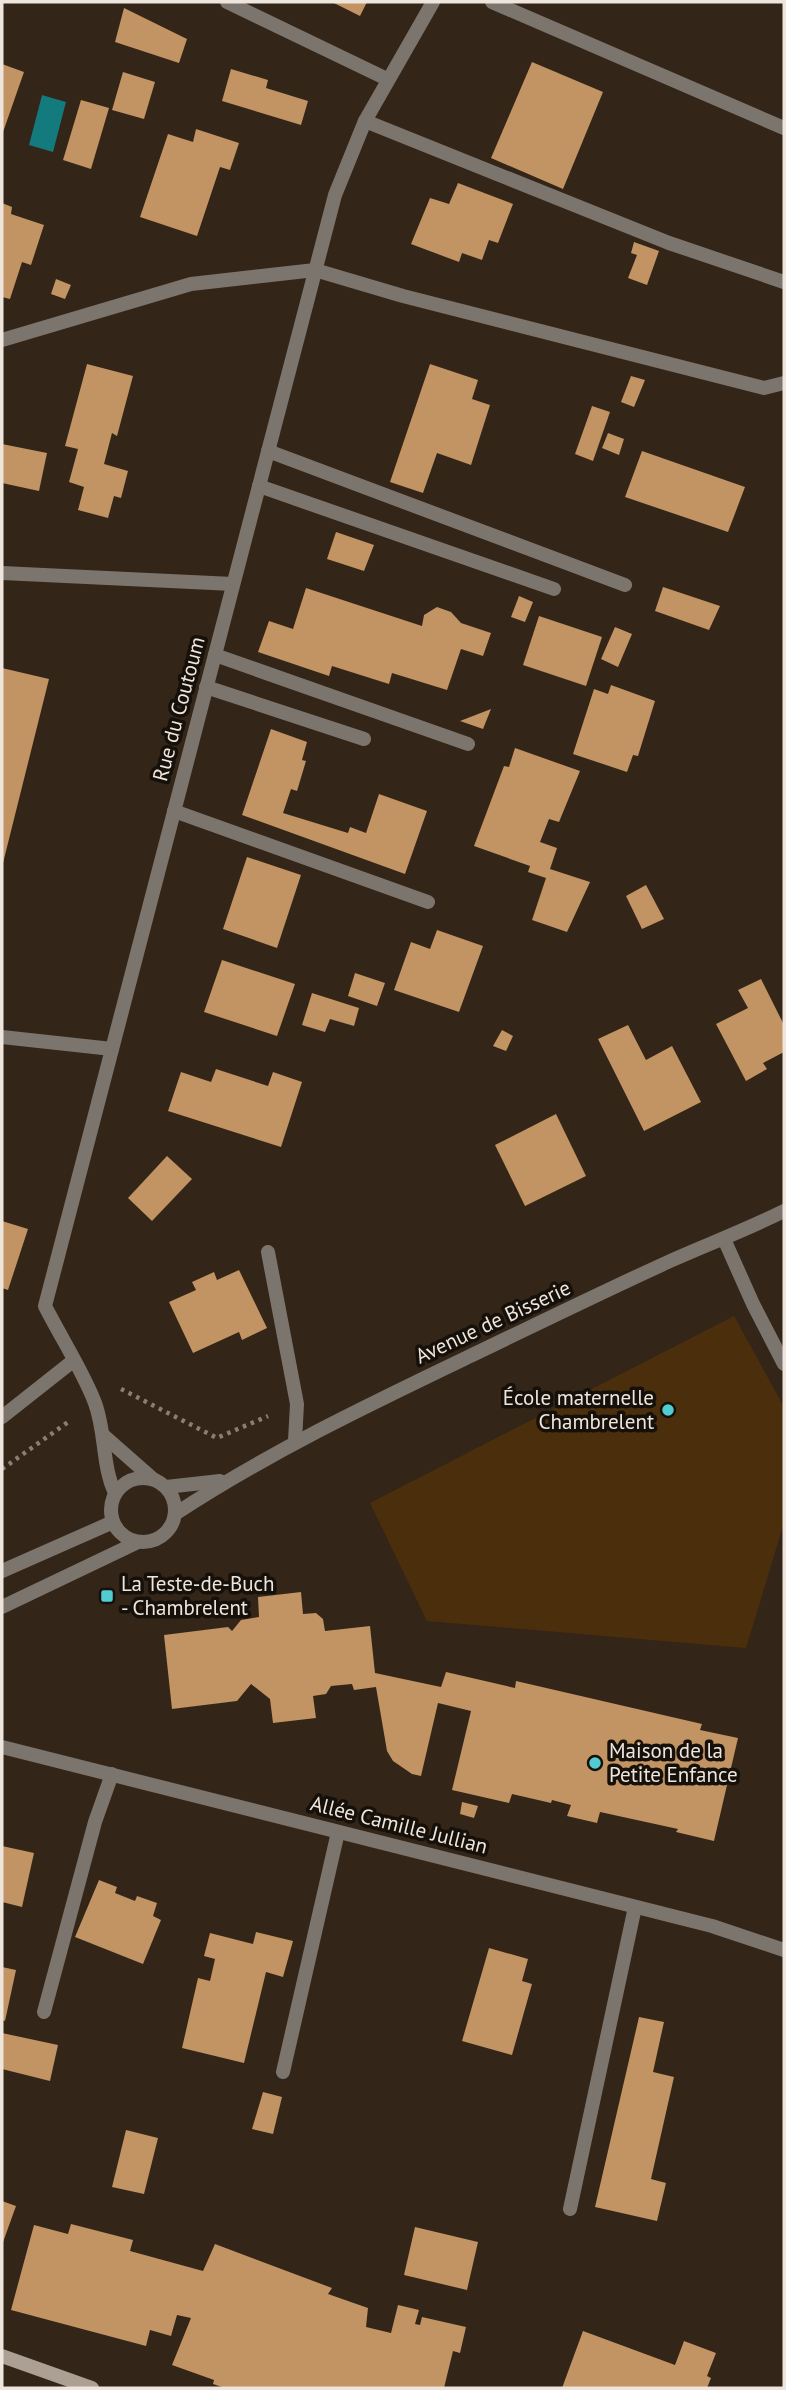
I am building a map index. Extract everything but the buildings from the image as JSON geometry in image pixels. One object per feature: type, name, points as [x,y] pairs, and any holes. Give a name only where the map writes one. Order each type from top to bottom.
[{"type":"main road","points":[[2,2356],[92,2388]]},
{"type":"street","points":[[227,2],[387,79]]},
{"type":"street","name":"Rue du Coutoum","points":[[115,1493],[109,1480],[95,1402],[45,1306],[335,195],[365,121],[433,2]]},
{"type":"street","points":[[492,2],[784,128]]},
{"type":"street","points":[[365,121],[669,243],[784,282]]},
{"type":"street","points":[[2,340],[191,284],[315,270],[403,296],[764,388],[784,383]]},
{"type":"street","points":[[268,451],[625,585]]},
{"type":"street","points":[[258,486],[554,589]]},
{"type":"street","points":[[2,573],[233,584]]},
{"type":"street","points":[[215,655],[468,744]]},
{"type":"street","points":[[206,687],[364,739]]},
{"type":"street","points":[[174,810],[428,902]]},
{"type":"street","points":[[2,1037],[112,1049]]},
{"type":"street","name":"Avenue de Bisserie","points":[[175,1514],[225,1480],[296,1441],[657,1267],[784,1211]]},
{"type":"street","points":[[724,1239],[784,1364]]},
{"type":"street","points":[[268,1252],[297,1404],[296,1441]]},
{"type":"street","points":[[2,1418],[74,1361]]},
{"type":"street","points":[[2,1607],[136,1543],[160,1537],[171,1527],[175,1514],[173,1499],[159,1483],[103,1435]]},
{"type":"street","points":[[136,1543],[116,1531],[110,1507],[115,1493],[125,1483],[138,1478],[159,1483]]},
{"type":"street","name":"Avenue de Bisserie","points":[[159,1483],[225,1480]]},
{"type":"street","points":[[3,1568],[113,1521]]},
{"type":"street","name":"Allée Camille Jullian","points":[[2,1747],[712,1926],[784,1950]]},
{"type":"street","points":[[44,2012],[95,1822],[112,1774]]},
{"type":"street","points":[[283,2072],[338,1832]]},
{"type":"street","points":[[570,2209],[635,1907]]},
{"type":"path","points":[[2,1469],[116,1387],[217,1438],[297,1404]]},
{"type":"shaded area","name":"École maternelle Chambrelent","points":[[734,1316],[784,1407],[784,1523],[746,1648],[427,1621],[370,1503]]},
{"type":"water","points":[[42,95],[66,102],[53,152],[29,145]]},
{"type":"place","name":"École maternelle Chambrelent","points":[[668,1410]]},
{"type":"place","name":"La Teste-de-Buch - Chambrelent","points":[[107,1596]]},
{"type":"place","name":"Maison de la Petite Enfance","points":[[595,1763]]}]
